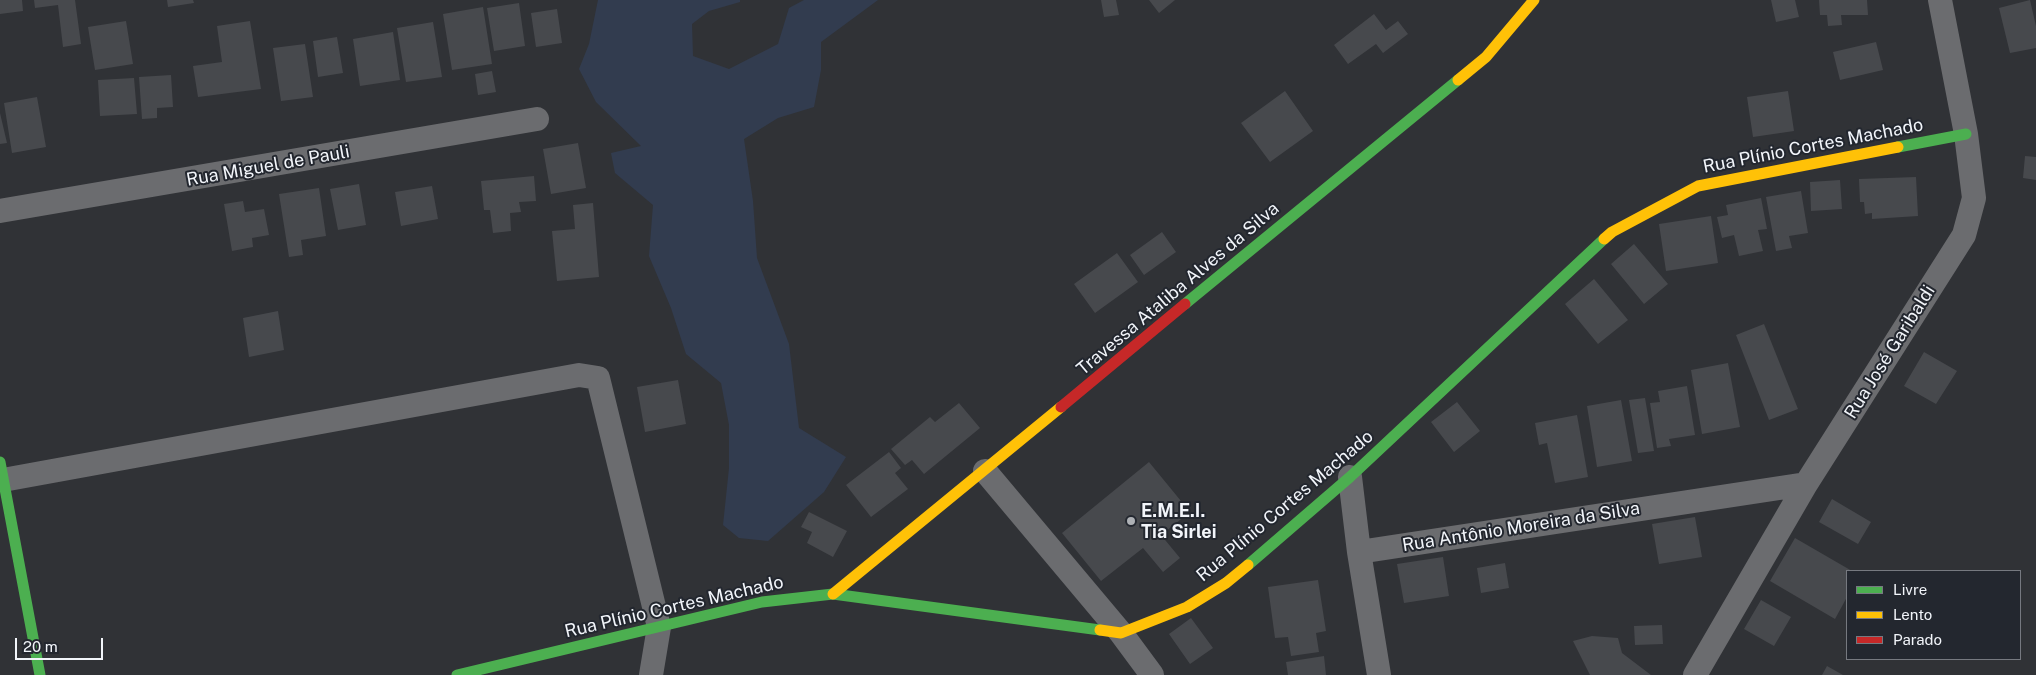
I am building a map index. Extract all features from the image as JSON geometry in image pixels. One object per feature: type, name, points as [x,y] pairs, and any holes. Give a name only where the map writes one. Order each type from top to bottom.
[{"type":"street","name":"Travessa Ataliba Alves da Silva","points":[[833,594],[985,471],[1486,57],[1534,0]]},
{"type":"street","name":"Rua José Garibaldi","points":[[1695,675],[1806,484],[1964,235],[1974,198],[1966,134],[1940,0]]},
{"type":"street","name":"Rua Miguel de Pauli","points":[[0,211],[537,119]]},
{"type":"street","name":"Rua Plínio Cortes Machado","points":[[457,675],[762,602],[833,594],[1121,633],[1187,607],[1226,583],[1350,477],[1612,232],[1698,186],[1966,134]]},
{"type":"street","points":[[40,675],[2,471],[579,375],[598,378],[659,627],[652,675]]},
{"type":"street","points":[[985,471],[1121,633],[1152,675]]},
{"type":"street","points":[[1350,477],[1359,552],[1379,675]]},
{"type":"street","name":"Rua Antônio Moreira da Silva","points":[[1359,552],[1806,484]]},
{"type":"shaded area","points":[[598,0],[740,0],[740,2],[709,11],[692,24],[693,56],[729,69],[778,44],[789,8],[804,0],[878,0],[821,42],[821,70],[814,107],[778,118],[744,139],[753,201],[757,258],[789,344],[799,428],[846,457],[824,492],[768,541],[739,538],[723,525],[729,468],[729,425],[721,383],[686,354],[671,308],[649,256],[653,205],[615,173],[611,153],[641,146],[596,102],[579,69],[589,44]]},
{"type":"building","points":[[0,0],[22,0],[23,11],[0,14]]},
{"type":"building","points":[[34,0],[75,0],[81,44],[63,47],[58,5],[35,8]]},
{"type":"building","points":[[167,0],[193,0],[194,3],[168,7]]},
{"type":"building","points":[[1101,0],[1116,0],[1119,15],[1104,17]]},
{"type":"building","points":[[1149,0],[1175,0],[1159,13]]},
{"type":"building","points":[[1771,0],[1795,0],[1799,17],[1776,22]]},
{"type":"building","points":[[1819,0],[1867,0],[1868,15],[1841,15],[1842,25],[1828,26],[1827,15],[1820,15]]},
{"type":"building","points":[[2030,0],[2036,26],[2036,48],[2010,53],[1999,8]]},
{"type":"building","points":[[519,3],[525,46],[494,51],[487,8]]},
{"type":"building","points":[[483,7],[492,64],[452,70],[443,14]]},
{"type":"building","points":[[557,9],[562,43],[536,47],[531,13]]},
{"type":"building","points":[[1374,14],[1386,30],[1398,21],[1408,34],[1383,53],[1376,44],[1348,64],[1334,45]]},
{"type":"building","points":[[126,21],[133,64],[95,70],[88,27]]},
{"type":"building","points":[[250,21],[261,89],[198,97],[193,66],[222,62],[217,26]]},
{"type":"building","points":[[433,22],[442,77],[406,82],[397,28]]},
{"type":"building","points":[[393,32],[400,80],[360,86],[353,39]]},
{"type":"building","points":[[337,37],[343,73],[318,77],[313,41]]},
{"type":"building","points":[[1876,42],[1883,70],[1840,80],[1833,52]]},
{"type":"building","points":[[305,44],[313,97],[281,101],[273,48]]},
{"type":"building","points":[[492,71],[496,92],[478,95],[475,74]]},
{"type":"building","points":[[171,75],[173,107],[157,108],[157,118],[142,119],[139,77]]},
{"type":"building","points":[[134,78],[137,114],[100,116],[98,80]]},
{"type":"building","points":[[1285,91],[1313,131],[1270,162],[1241,123]]},
{"type":"building","points":[[1788,91],[1794,131],[1753,137],[1747,97]]},
{"type":"building","points":[[37,97],[46,147],[12,153],[4,103]]},
{"type":"building","points":[[0,113],[7,143],[0,144]]},
{"type":"building","points":[[578,143],[586,188],[551,194],[543,149]]},
{"type":"building","points":[[2025,156],[2036,157],[2036,180],[2023,178]]},
{"type":"building","points":[[534,176],[536,201],[519,202],[521,212],[510,213],[511,231],[493,233],[490,210],[484,210],[481,181]]},
{"type":"building","points":[[1916,177],[1918,216],[1872,219],[1872,213],[1865,214],[1864,202],[1860,202],[1859,179]]},
{"type":"building","points":[[1840,180],[1842,209],[1811,211],[1810,182]]},
{"type":"building","points":[[359,184],[366,225],[338,230],[330,189]]},
{"type":"building","points":[[432,186],[438,219],[401,226],[395,192]]},
{"type":"building","points":[[319,188],[326,236],[301,240],[303,255],[289,257],[279,194]]},
{"type":"building","points":[[1801,191],[1808,233],[1789,236],[1792,248],[1776,251],[1766,197]]},
{"type":"building","points":[[1761,198],[1767,229],[1758,230],[1763,251],[1739,256],[1734,235],[1722,238],[1717,217],[1728,215],[1726,205]]},
{"type":"building","points":[[243,201],[245,212],[264,209],[269,235],[252,238],[253,247],[232,251],[224,204]]},
{"type":"building","points":[[593,203],[599,277],[557,281],[552,231],[575,229],[573,205]]},
{"type":"building","points":[[1711,216],[1718,263],[1666,271],[1659,224]]},
{"type":"building","points":[[1162,232],[1176,252],[1144,275],[1130,255]]},
{"type":"building","points":[[1634,244],[1668,284],[1644,304],[1611,264]]},
{"type":"building","points":[[1117,253],[1138,282],[1095,313],[1074,284]]},
{"type":"building","points":[[1594,279],[1628,320],[1598,344],[1565,304]]},
{"type":"building","points":[[278,311],[284,350],[249,357],[243,318]]},
{"type":"building","points":[[1764,324],[1798,409],[1769,420],[1736,335]]},
{"type":"building","points":[[1924,352],[1957,371],[1936,404],[1904,386]]},
{"type":"building","points":[[1728,363],[1740,427],[1702,434],[1691,370]]},
{"type":"building","points":[[678,380],[686,424],[645,432],[637,387]]},
{"type":"building","points":[[1687,386],[1695,435],[1669,439],[1671,446],[1657,448],[1650,403],[1660,402],[1658,391]]},
{"type":"building","points":[[1645,398],[1654,451],[1638,453],[1629,400]]},
{"type":"building","points":[[1621,400],[1632,461],[1597,467],[1587,406]]},
{"type":"building","points":[[1457,402],[1480,431],[1454,452],[1431,422]]},
{"type":"building","points":[[959,403],[980,428],[924,474],[912,460],[905,465],[891,449],[930,417],[935,422]]},
{"type":"building","points":[[1577,415],[1588,477],[1555,483],[1547,443],[1539,445],[1535,423]]},
{"type":"building","points":[[889,452],[901,468],[895,473],[908,489],[871,517],[846,485]]},
{"type":"building","points":[[1149,462],[1190,512],[1161,535],[1180,558],[1163,572],[1143,548],[1101,581],[1062,533]]},
{"type":"building","points":[[1832,499],[1871,522],[1858,544],[1819,522]]},
{"type":"building","points":[[809,512],[847,531],[833,557],[807,543],[812,532],[801,527]]},
{"type":"building","points":[[1695,517],[1702,557],[1659,564],[1652,524]]},
{"type":"building","points":[[1795,538],[1850,570],[1846,570],[1846,599],[1835,619],[1770,581]]},
{"type":"building","points":[[1443,557],[1449,596],[1404,603],[1397,564]]},
{"type":"building","points":[[1505,563],[1509,588],[1481,593],[1477,568]]},
{"type":"building","points":[[1318,580],[1326,631],[1316,633],[1319,652],[1291,656],[1288,637],[1275,638],[1268,587]]},
{"type":"building","points":[[1761,600],[1791,617],[1774,646],[1744,629]]},
{"type":"building","points":[[1191,618],[1213,648],[1190,664],[1169,634]]},
{"type":"building","points":[[1662,625],[1663,644],[1635,645],[1634,626]]},
{"type":"building","points":[[1592,636],[1618,638],[1622,653],[1651,675],[1590,675],[1573,641]]},
{"type":"building","points":[[1324,656],[1326,675],[1288,675],[1286,662]]},
{"type":"building","points":[[1827,666],[1843,675],[1822,675]]},
{"type":"traffic: fast","points":[[1185,304],[1458,80]]},
{"type":"traffic: fast","points":[[1898,147],[1966,134]]},
{"type":"traffic: fast","points":[[1248,565],[1350,477],[1604,239]]},
{"type":"traffic: fast","points":[[0,462],[40,675]]},
{"type":"traffic: fast","points":[[457,675],[762,602],[833,594],[1100,630]]},
{"type":"traffic: slow","points":[[1458,80],[1486,57],[1534,0]]},
{"type":"traffic: slow","points":[[1604,239],[1612,232],[1698,186],[1898,147]]},
{"type":"traffic: slow","points":[[833,594],[1061,407]]},
{"type":"traffic: slow","points":[[1100,630],[1121,633],[1187,607],[1226,583],[1248,565]]},
{"type":"traffic: jam","points":[[1061,407],[1185,304]]},
{"type":"place","name":"E.M.E.I. Tia Sirlei","points":[[1131,521]]}]
